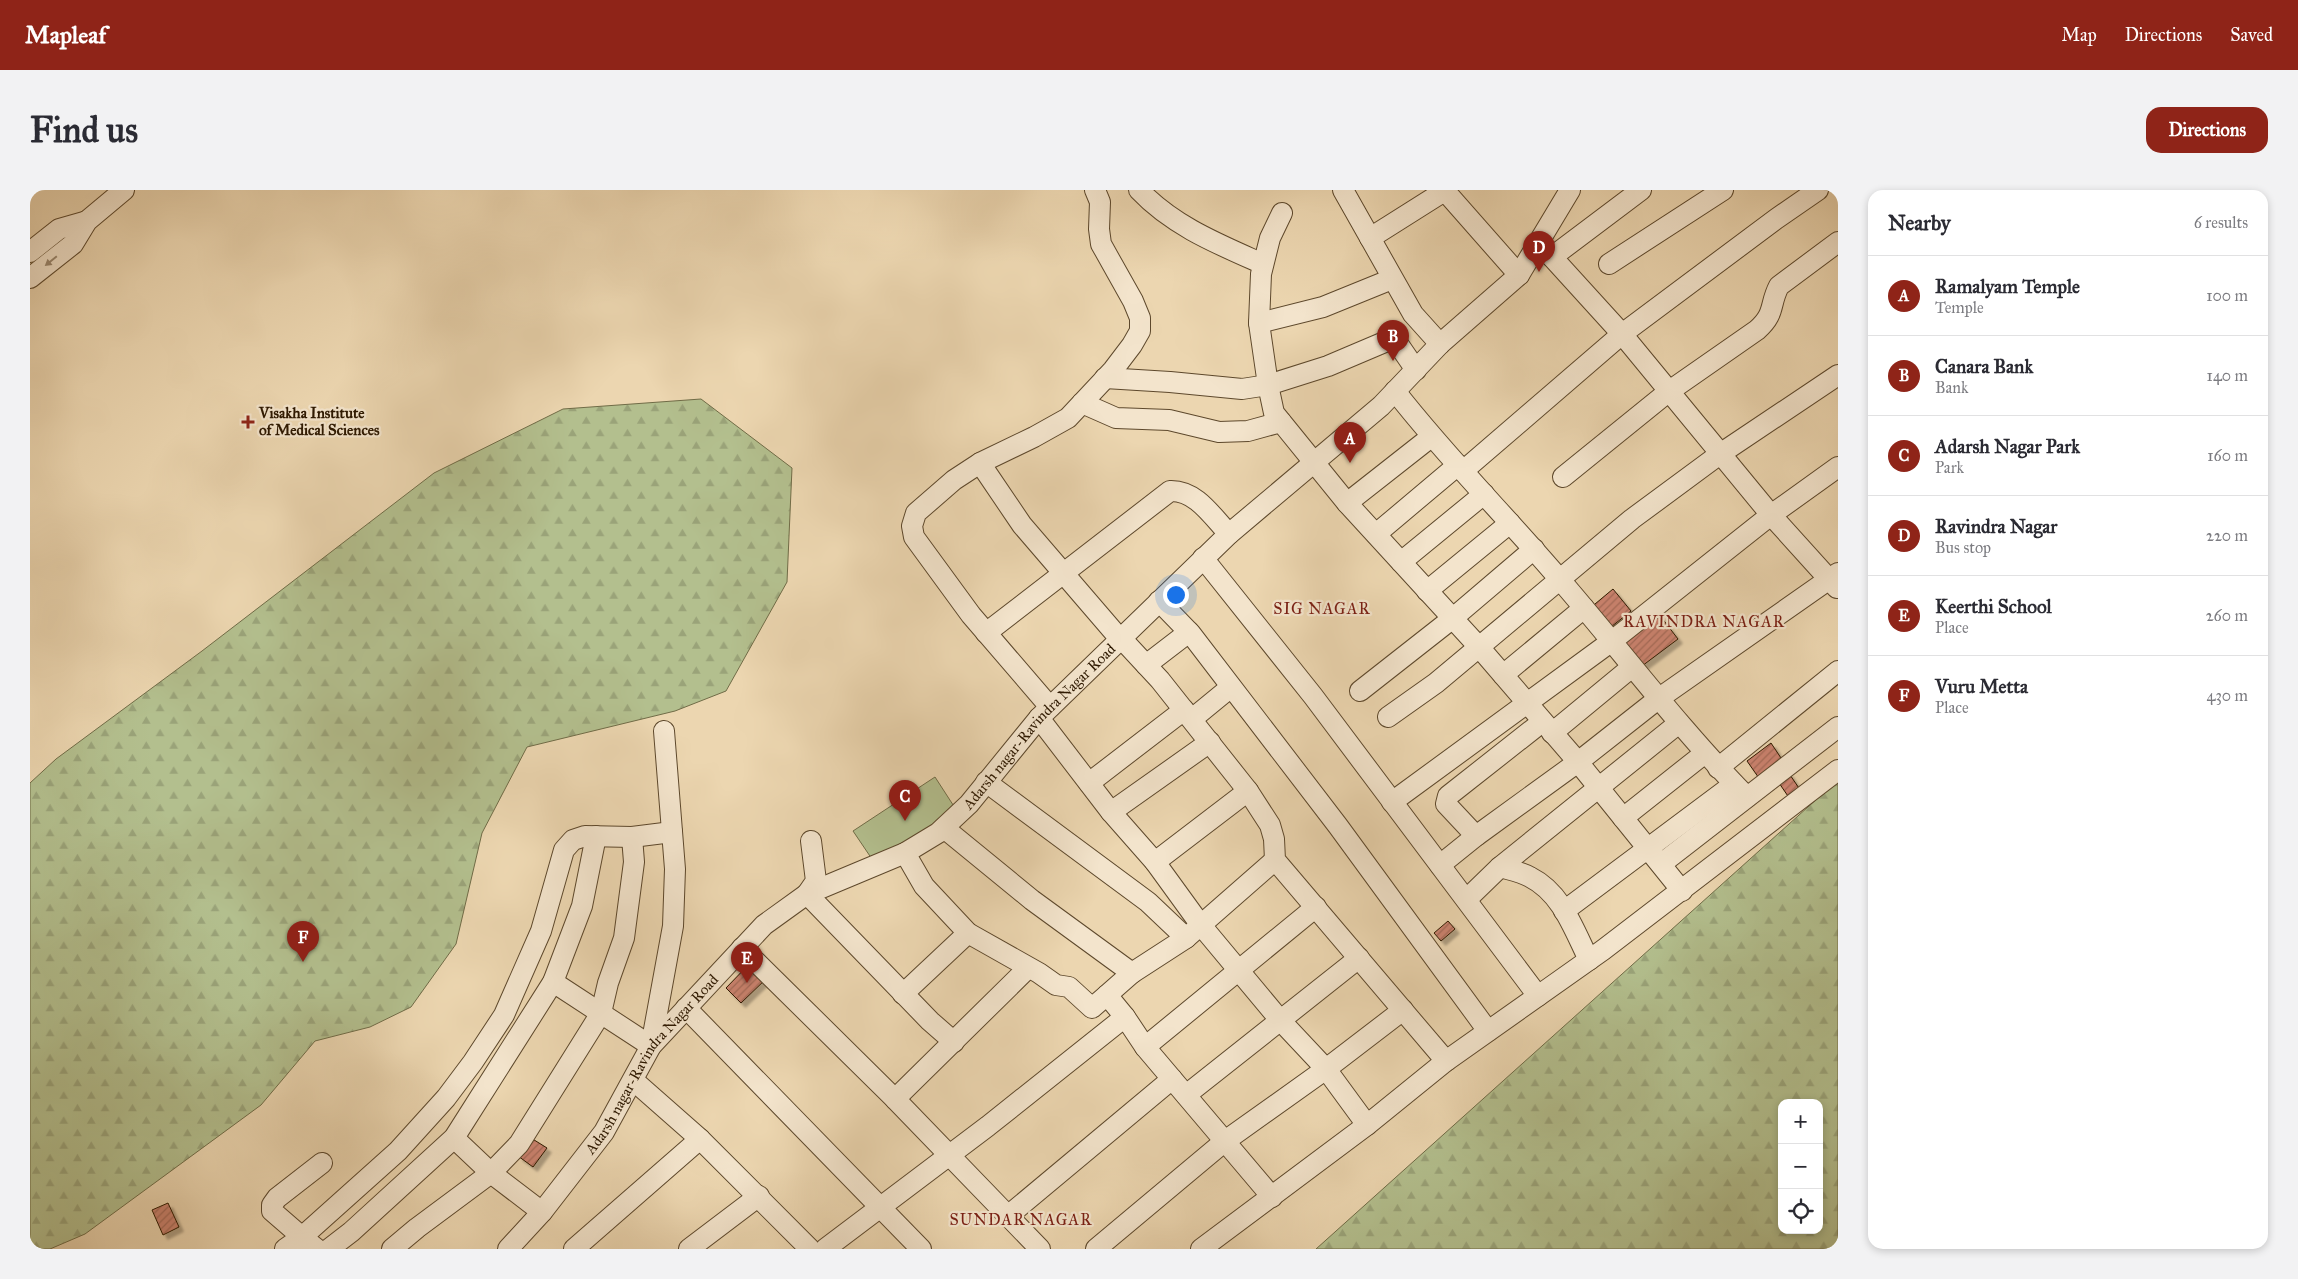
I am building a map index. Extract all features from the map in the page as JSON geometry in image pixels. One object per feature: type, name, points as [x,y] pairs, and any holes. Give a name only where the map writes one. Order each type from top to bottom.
[{"type":"street","points":[[30,278],[73,244],[87,221],[124,190]]},
{"type":"street","points":[[1095,190],[1100,202],[1099,229],[1102,244],[1133,301],[1141,325],[1132,345],[1068,418],[980,463],[954,480],[916,513],[912,526],[914,537],[1044,712],[1089,783],[1111,812],[1155,862],[1193,931]]},
{"type":"street","points":[[1139,190],[1194,233],[1263,264]]},
{"type":"street","points":[[1343,190],[1413,314],[1440,344]]},
{"type":"street","points":[[1440,865],[1476,836],[1578,762],[1658,699],[1835,580],[1771,515],[1622,334],[1545,251],[1641,190]]},
{"type":"street","points":[[1609,264],[1723,190]]},
{"type":"street","points":[[1376,534],[1461,468],[1622,334],[1818,190]]},
{"type":"street","points":[[1370,238],[1446,191],[1519,275]]},
{"type":"street","name":"Adarsh nagar-Ravindra Nagar Road","points":[[520,1245],[542,1212],[604,1132],[651,1046],[764,925],[806,894],[905,853],[944,828],[986,782],[1044,712],[1203,558],[1381,406],[1440,344],[1545,251],[1567,191]]},
{"type":"street","points":[[1282,213],[1270,238],[1261,274],[1260,323],[1268,385],[1274,412],[1347,503],[1503,674],[1526,704],[1578,762],[1682,891]]},
{"type":"street","points":[[30,252],[59,229],[87,221]]},
{"type":"street","points":[[1564,477],[1668,392],[1762,325],[1771,313],[1774,294],[1778,286],[1838,242]]},
{"type":"street","points":[[1260,323],[1323,307],[1392,278]]},
{"type":"street","points":[[1105,378],[1242,389],[1268,385],[1328,366],[1394,338],[1416,370]]},
{"type":"street","points":[[1388,717],[1436,684],[1632,519],[1720,454],[1838,375]]},
{"type":"street","points":[[1395,391],[1431,437],[1561,580],[1678,723],[1741,790]]},
{"type":"street","points":[[1082,403],[1116,418],[1155,418],[1219,432],[1248,431],[1281,422]]},
{"type":"street","points":[[1347,503],[1431,437]]},
{"type":"street","points":[[980,463],[1022,525],[1120,639],[1146,665],[1248,790],[1270,825],[1274,839],[1275,860],[1446,1061]]},
{"type":"street","points":[[1392,802],[1612,641],[1771,515],[1838,467]]},
{"type":"street","points":[[986,633],[1170,491],[1181,491],[1191,496],[1229,534]]},
{"type":"street","points":[[1401,562],[1484,494]]},
{"type":"street","points":[[1427,591],[1510,523]]},
{"type":"street","points":[[1360,691],[1453,618],[1534,550]]},
{"type":"street","points":[[1203,558],[1313,696],[1538,996]]},
{"type":"street","points":[[1159,601],[1189,632],[1338,826],[1488,1031]]},
{"type":"street","points":[[1503,674],[1584,608]]},
{"type":"street","points":[[1146,665],[1189,632]]},
{"type":"street","points":[[1476,836],[1446,804],[1448,796],[1632,667]]},
{"type":"street","points":[[1623,818],[1712,761],[1838,671]]},
{"type":"street","points":[[1089,783],[1231,687]]},
{"type":"street","points":[[1467,899],[1500,867],[1678,723]]},
{"type":"street","points":[[1564,912],[1649,848],[1838,727]]},
{"type":"street","points":[[553,982],[651,1046],[673,926],[675,869],[664,731]]},
{"type":"street","points":[[1111,812],[1210,742]]},
{"type":"street","points":[[1201,1249],[1368,1125],[1446,1061],[1682,891],[1838,770]]},
{"type":"street","points":[[986,782],[1148,902],[1193,931],[1239,972],[1280,1020],[1326,1069],[1368,1125]]},
{"type":"street","points":[[1155,862],[1248,790]]},
{"type":"street","points":[[1661,864],[1741,790]]},
{"type":"street","points":[[944,828],[1032,900],[1132,973]]},
{"type":"street","points":[[285,1249],[309,1243],[398,1151],[446,1098],[474,1062],[504,1016],[541,932],[564,850],[573,840],[585,836],[632,837],[672,832]]},
{"type":"street","points":[[329,1249],[351,1232],[454,1138],[553,982],[582,906],[596,836]]},
{"type":"street","points":[[392,1249],[491,1173],[519,1144],[601,1013],[608,983],[624,938],[634,862],[632,837]]},
{"type":"street","points":[[811,841],[816,881],[806,894],[930,1022],[954,1042]]},
{"type":"street","points":[[905,853],[924,886],[968,933],[1056,985],[1069,987],[1092,1008],[1132,973],[1193,931],[1275,860]]},
{"type":"street","points":[[1500,867],[1529,876],[1552,893],[1564,912],[1588,960]]},
{"type":"street","points":[[1145,1047],[1239,972],[1316,907]]},
{"type":"street","points":[[903,994],[968,933]]},
{"type":"street","points":[[742,948],[896,1099],[1040,1249]]},
{"type":"street","points":[[1186,1095],[1359,958]]},
{"type":"street","points":[[896,1099],[1028,968]]},
{"type":"street","points":[[1107,995],[1125,1017],[1145,1047],[1272,1196]]},
{"type":"street","points":[[686,1008],[921,1249]]},
{"type":"street","points":[[1096,1249],[1225,1141],[1326,1069],[1403,1010]]},
{"type":"street","points":[[825,1249],[882,1208],[1125,1017]]},
{"type":"street","points":[[1009,1215],[1172,1078]]},
{"type":"street","points":[[633,1080],[700,1139],[810,1249]]},
{"type":"street","points":[[454,1138],[491,1173],[542,1212]]},
{"type":"street","points":[[574,1249],[700,1139]]},
{"type":"street","points":[[309,1243],[272,1212],[272,1204],[322,1163]]},
{"type":"street","points":[[689,1249],[758,1196]]},
{"type":"green space","points":[[701,399],[792,468],[787,582],[726,691],[675,711],[527,747],[482,833],[456,944],[411,1007],[370,1027],[315,1041],[261,1105],[85,1234],[50,1249],[30,1249],[30,783],[56,759],[202,651],[434,473],[563,409]]},
{"type":"green space","points":[[935,777],[957,811],[876,865],[853,831]]},
{"type":"green space","points":[[1838,780],[1838,1249],[1316,1249]]},
{"type":"building","points":[[1613,589],[1631,611],[1606,631],[1589,609]]},
{"type":"building","points":[[1658,613],[1678,639],[1638,669],[1618,644]]},
{"type":"building","points":[[1771,743],[1785,764],[1761,781],[1747,761]]},
{"type":"building","points":[[1788,772],[1803,794],[1792,802],[1777,780]]},
{"type":"building","points":[[1448,921],[1455,929],[1441,941],[1434,933]]},
{"type":"building","points":[[752,961],[768,977],[741,1003],[726,988]]},
{"type":"building","points":[[531,1138],[547,1148],[533,1167],[518,1156]]},
{"type":"building","points":[[168,1203],[179,1227],[163,1235],[152,1210]]},
{"type":"place","name":"Ravindra Nagar","points":[[1539,272]]},
{"type":"place","name":"Canara Bank","points":[[1393,361]]},
{"type":"place","name":"Visakha Institute of Medical Sciences","points":[[248,422]]},
{"type":"place","name":"Ramalyam Temple","points":[[1350,463]]},
{"type":"place","name":"Adarsh Nagar Park","points":[[905,821]]},
{"type":"place","name":"Vuru Metta","points":[[303,962]]},
{"type":"place","name":"Keerthi School","points":[[747,983]]},
{"type":"district","name":"SIG NAGAR","points":[[1322,608]]},
{"type":"district","name":"RAVINDRA NAGAR","points":[[1704,621]]},
{"type":"district","name":"SUNDAR NAGAR","points":[[1021,1219]]}]
